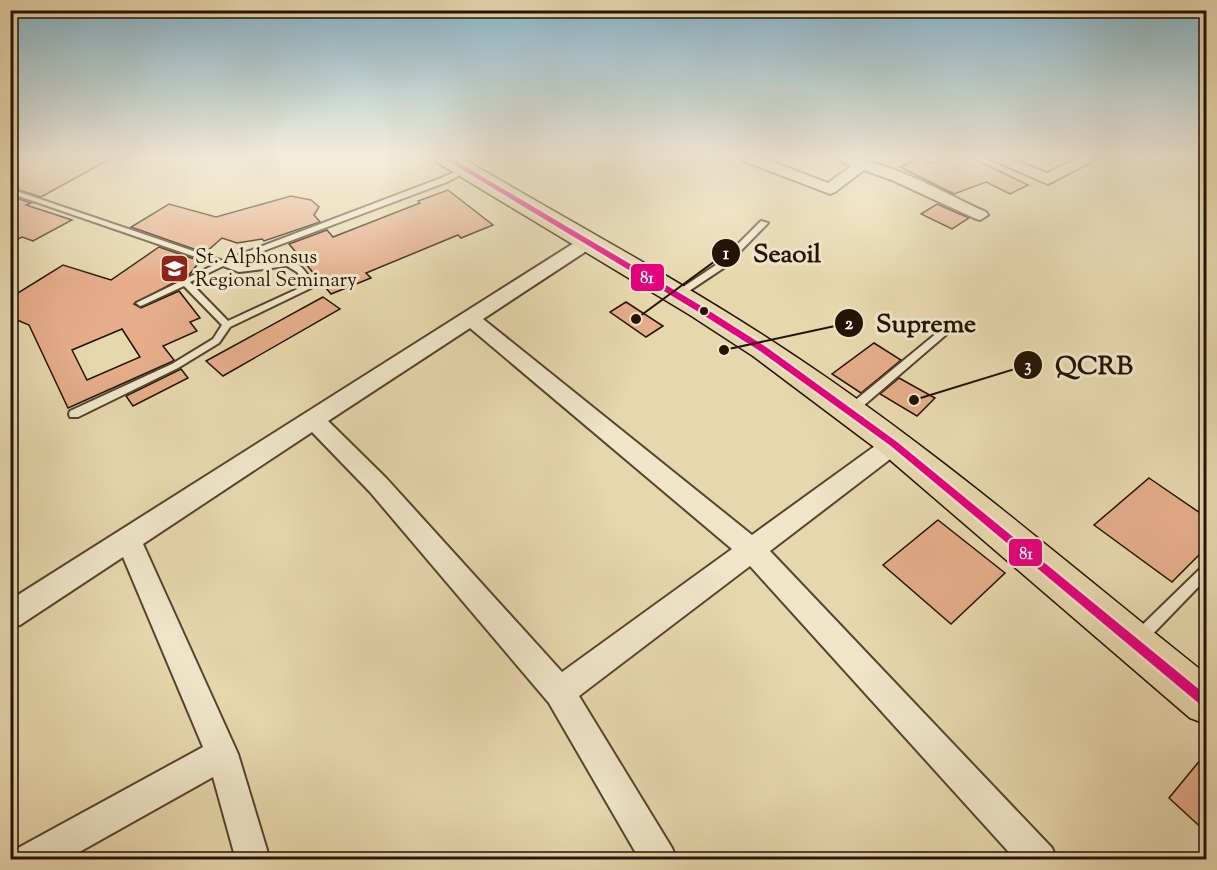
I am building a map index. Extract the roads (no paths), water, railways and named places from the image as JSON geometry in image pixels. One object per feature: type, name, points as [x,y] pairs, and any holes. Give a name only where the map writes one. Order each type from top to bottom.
[{"type":"main road","points":[[515,199],[764,349],[848,413],[894,444],[1206,702]]},
{"type":"street","points":[[944,199],[980,215]]},
{"type":"street","points":[[10,616],[588,242]]},
{"type":"street","points":[[471,319],[752,549],[1040,860]]},
{"type":"street","points":[[313,420],[378,485],[560,692],[660,860]]},
{"type":"street","points":[[560,692],[894,444]]},
{"type":"street","points":[[129,540],[222,754],[253,860]]},
{"type":"street","points":[[30,860],[222,754]]},
{"type":"lane","points":[[33,199],[238,269],[288,263],[300,270],[311,286],[227,325],[216,341],[175,366],[74,414]]},
{"type":"lane","points":[[141,303],[225,263],[395,199]]},
{"type":"lane","points":[[676,296],[722,264],[764,223]]},
{"type":"lane","points":[[186,283],[227,325]]},
{"type":"lane","points":[[848,413],[952,325]]},
{"type":"lane","points":[[1134,643],[1206,571]]},
{"type":"place","name":"St. Alphonsus Regional Seminary","points":[[174,268]]},
{"type":"place","name":"Seaoil","points":[[636,319]]},
{"type":"place","name":"Supreme","points":[[724,350]]},
{"type":"place","name":"QCRB","points":[[914,400]]}]
